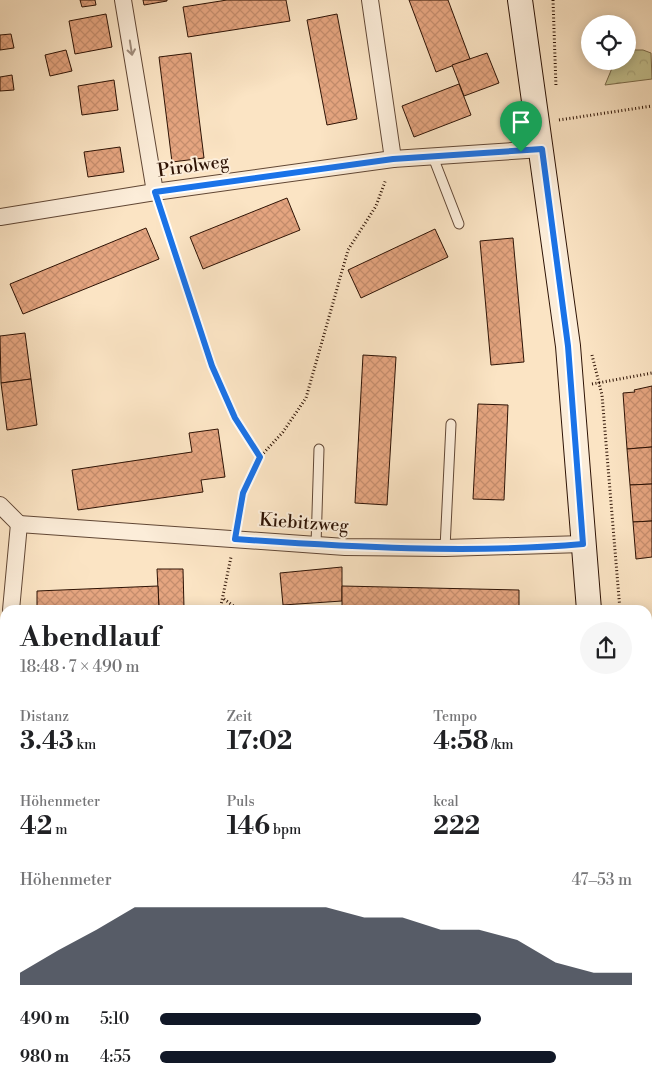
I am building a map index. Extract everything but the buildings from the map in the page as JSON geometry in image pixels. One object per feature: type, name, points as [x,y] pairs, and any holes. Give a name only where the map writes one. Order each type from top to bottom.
[{"type":"street","points":[[124,0],[155,192]]},
{"type":"street","points":[[370,0],[393,159]]},
{"type":"street","points":[[520,0],[568,346],[589,605]]},
{"type":"street","name":"Pirolweg","points":[[0,217],[155,192],[393,159],[542,149]]},
{"type":"street","points":[[0,505],[19,524],[11,605]]},
{"type":"street","name":"Kiebitzweg","points":[[19,524],[316,544],[446,548],[583,544]]},
{"type":"lane","points":[[433,157],[459,224]]},
{"type":"lane","points":[[446,548],[451,424]]},
{"type":"lane","points":[[316,544],[319,450]]},
{"type":"path","points":[[559,120],[652,106]]},
{"type":"path","points":[[222,605],[243,493],[260,457],[283,432],[306,398],[348,250],[376,206],[393,159]]},
{"type":"path","points":[[155,192],[212,366],[235,418],[260,457]]},
{"type":"path","points":[[600,384],[652,373]]},
{"type":"path","points":[[224,599],[232,605]]},
{"type":"green space","points":[[636,50],[651,53],[652,79],[605,85],[611,70],[636,70]]},
{"type":"route","points":[[542,149],[568,346],[583,544],[446,548],[344,547],[235,539],[243,493],[260,457],[235,418],[212,366],[155,192],[393,159],[521,152],[542,149]]}]
